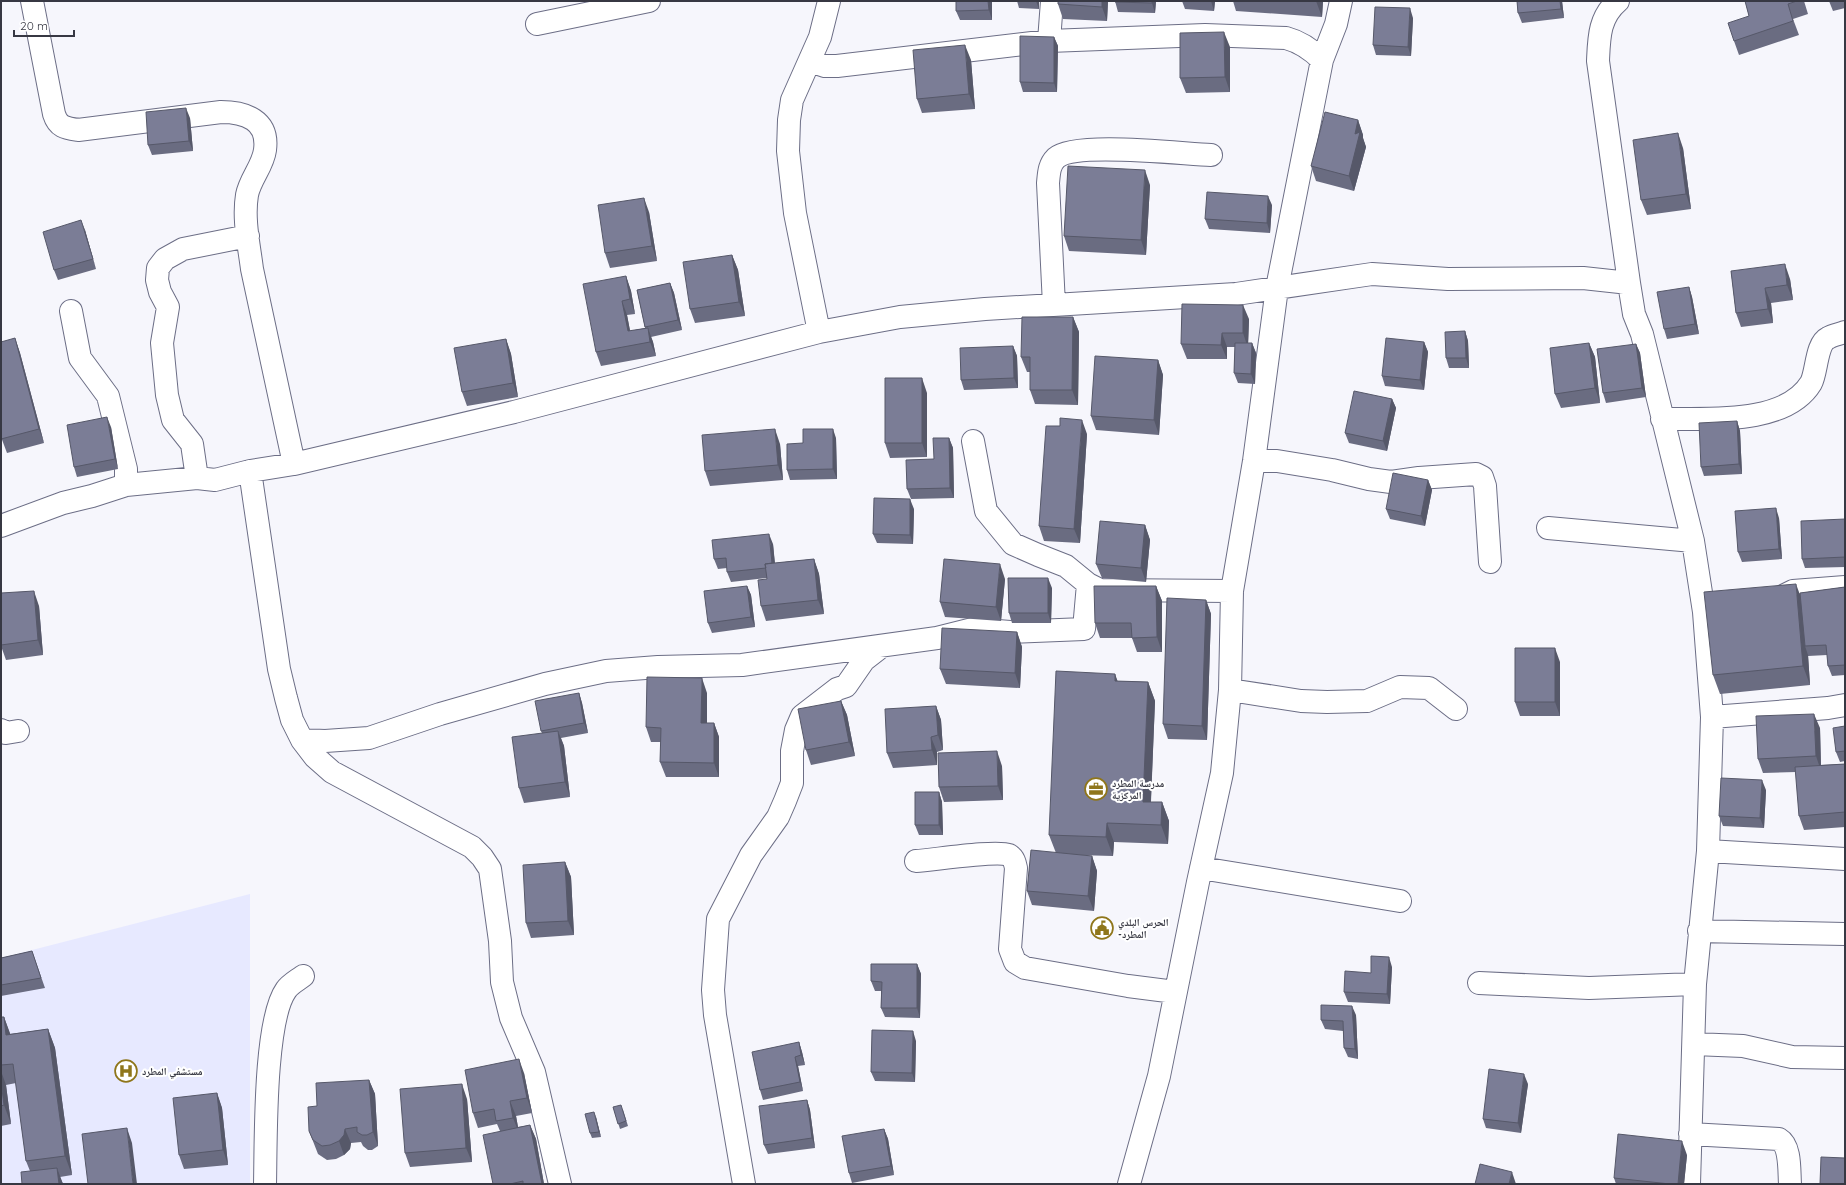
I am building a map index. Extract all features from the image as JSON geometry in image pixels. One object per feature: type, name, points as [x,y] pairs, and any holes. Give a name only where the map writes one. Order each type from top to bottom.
[{"type":"street","points":[[32,1],[54,114],[57,122],[65,128],[78,130],[221,112],[238,112],[250,116],[258,124],[264,136],[265,150],[247,195],[248,236],[252,269],[294,464]]},
{"type":"street","points":[[536,24],[649,1]]},
{"type":"street","points":[[820,332],[795,213],[788,151],[789,120],[792,100],[820,37],[829,1]]},
{"type":"street","points":[[1049,41],[1052,1]]},
{"type":"street","points":[[1130,1184],[1159,1076],[1175,992],[1222,773],[1230,690],[1232,591],[1254,461],[1276,288],[1322,60],[1336,24],[1341,1]]},
{"type":"street","points":[[1618,1],[1610,8],[1600,30],[1598,61],[1629,284],[1634,314],[1642,334],[1693,542],[1714,612],[1708,850],[1695,984],[1689,1184]]},
{"type":"street","points":[[810,61],[825,66],[849,65],[988,47],[1049,41],[1206,35],[1286,38],[1298,41],[1309,48],[1322,60]]},
{"type":"street","points":[[1054,305],[1048,183],[1050,167],[1056,158],[1067,152],[1095,149],[1211,155]]},
{"type":"street","points":[[197,478],[192,444],[187,434],[173,420],[167,395],[162,358],[162,343],[168,307],[160,292],[157,280],[158,268],[165,259],[183,249],[248,236]]},
{"type":"street","points":[[1,526],[63,503],[92,496],[126,485],[197,478],[214,480],[250,471],[294,464],[514,412],[820,332],[900,317],[985,309],[1236,294],[1372,274],[1448,279],[1583,278],[1629,284]]},
{"type":"street","points":[[71,311],[80,358],[87,371],[101,385],[108,396],[126,469],[126,485]]},
{"type":"street","points":[[1662,419],[1748,416],[1769,412],[1792,401],[1802,393],[1811,383],[1822,343],[1828,338],[1845,332]]},
{"type":"street","points":[[974,441],[986,511],[1013,544],[1038,556],[1066,566],[1088,584],[1100,590],[1232,591]]},
{"type":"street","points":[[1254,461],[1277,461],[1332,470],[1368,479],[1391,482],[1419,478],[1476,474],[1482,477],[1485,486],[1490,562]]},
{"type":"street","points":[[250,471],[279,669],[292,720],[302,740],[315,757],[332,772],[472,847],[482,857],[490,869],[500,941],[502,982],[511,1018],[534,1072],[560,1184]]},
{"type":"street","points":[[1548,528],[1693,542]]},
{"type":"street","points":[[302,740],[325,741],[369,738],[440,714],[545,684],[606,670],[742,665],[937,638],[973,629],[1010,632],[1084,629],[1088,584]]},
{"type":"street","points":[[1752,611],[1772,608],[1783,596],[1793,591],[1845,587]]},
{"type":"street","points":[[744,1184],[713,990],[718,919],[751,855],[778,817],[785,801],[792,782],[792,751],[796,730],[802,716],[837,689],[846,686],[864,660],[882,646]]},
{"type":"street","points":[[1230,690],[1301,701],[1327,702],[1367,701],[1400,687],[1429,688],[1456,709]]},
{"type":"street","points":[[1712,717],[1828,708],[1845,705]]},
{"type":"street","points":[[1708,850],[1845,859]]},
{"type":"street","points":[[916,861],[994,854],[1008,855],[1014,860],[1016,868],[1010,949],[1012,956],[1020,966],[1050,973],[1175,992]]},
{"type":"street","points":[[1201,868],[1400,901]]},
{"type":"street","points":[[1699,931],[1845,934]]},
{"type":"street","points":[[265,1184],[271,1045],[278,1010],[286,989],[303,976]]},
{"type":"street","points":[[1479,984],[1589,988],[1695,984]]},
{"type":"street","points":[[1694,1044],[1743,1046],[1792,1056],[1845,1058]]},
{"type":"street","points":[[1690,1134],[1779,1139],[1784,1144],[1787,1154],[1790,1184]]},
{"type":"shaded area","name":"مستشفي المطرد","points":[[250,894],[250,1184],[1,1184],[1,958]]},
{"type":"building","points":[[956,1],[988,1],[989,10],[956,11]]},
{"type":"building","points":[[1058,1],[1102,1],[1102,7],[1058,4]]},
{"type":"building","points":[[1152,1],[1152,3],[1115,2]]},
{"type":"building","points":[[1517,1],[1560,1],[1561,9],[1518,13]]},
{"type":"building","points":[[1745,1],[1797,1],[1788,4],[1793,21],[1734,41],[1728,23],[1749,16]]},
{"type":"building","points":[[1375,7],[1410,8],[1408,47],[1373,45]]},
{"type":"building","points":[[1224,32],[1225,77],[1180,78],[1180,33]]},
{"type":"building","points":[[1020,36],[1054,37],[1054,83],[1020,82]]},
{"type":"building","points":[[965,45],[969,94],[917,99],[913,50]]},
{"type":"building","points":[[186,108],[189,141],[148,145],[146,112]]},
{"type":"building","points":[[1325,112],[1358,120],[1355,134],[1360,132],[1349,176],[1311,166]]},
{"type":"building","points":[[1678,133],[1686,194],[1641,200],[1633,140]]},
{"type":"building","points":[[1068,166],[1145,170],[1141,240],[1064,236]]},
{"type":"building","points":[[1207,192],[1268,196],[1267,223],[1205,219]]},
{"type":"building","points":[[644,198],[652,246],[605,253],[598,205]]},
{"type":"building","points":[[81,220],[93,259],[54,270],[43,232]]},
{"type":"building","points":[[732,255],[739,302],[690,309],[683,262]]},
{"type":"building","points":[[1785,264],[1787,285],[1765,288],[1768,309],[1736,313],[1731,271]]},
{"type":"building","points":[[626,276],[630,299],[622,301],[628,331],[648,328],[650,342],[596,352],[583,284]]},
{"type":"building","points":[[670,283],[678,320],[645,327],[637,290]]},
{"type":"building","points":[[1689,287],[1695,324],[1664,329],[1657,292]]},
{"type":"building","points":[[1182,304],[1243,305],[1243,333],[1222,333],[1221,345],[1181,344]]},
{"type":"building","points":[[1022,317],[1073,317],[1072,390],[1030,390],[1030,357],[1021,357]]},
{"type":"building","points":[[1465,331],[1466,358],[1446,358],[1445,332]]},
{"type":"building","points":[[15,338],[39,429],[1,439],[1,342]]},
{"type":"building","points":[[1386,338],[1424,342],[1420,380],[1382,376]]},
{"type":"building","points":[[506,339],[513,383],[462,392],[454,348]]},
{"type":"building","points":[[1235,343],[1252,343],[1251,374],[1234,373]]},
{"type":"building","points":[[1589,343],[1595,388],[1555,394],[1550,348]]},
{"type":"building","points":[[1636,344],[1642,388],[1603,393],[1597,349]]},
{"type":"building","points":[[1013,346],[1014,378],[961,380],[960,348]]},
{"type":"building","points":[[1095,356],[1158,360],[1154,420],[1091,416]]},
{"type":"building","points":[[885,378],[922,378],[922,443],[885,443]]},
{"type":"building","points":[[1354,391],[1392,399],[1383,441],[1345,433]]},
{"type":"building","points":[[107,417],[115,459],[74,467],[67,425]]},
{"type":"building","points":[[1060,418],[1082,420],[1074,529],[1039,526],[1046,426],[1060,426]]},
{"type":"building","points":[[1737,421],[1739,464],[1701,467],[1699,423]]},
{"type":"building","points":[[775,429],[778,465],[705,471],[702,435]]},
{"type":"building","points":[[803,429],[833,429],[833,469],[787,470],[787,444],[803,443]]},
{"type":"building","points":[[933,438],[949,438],[950,488],[907,489],[906,460],[934,459]]},
{"type":"building","points":[[1393,473],[1428,480],[1421,516],[1386,509]]},
{"type":"building","points":[[874,498],[910,499],[910,535],[873,534]]},
{"type":"building","points":[[1776,508],[1779,549],[1738,552],[1735,511]]},
{"type":"building","points":[[1845,519],[1845,557],[1802,559],[1801,521]]},
{"type":"building","points":[[1100,521],[1145,525],[1141,568],[1096,564]]},
{"type":"building","points":[[769,534],[772,563],[765,564],[766,568],[727,572],[726,558],[714,559],[712,540]]},
{"type":"building","points":[[814,559],[818,600],[761,606],[758,580],[767,579],[765,564]]},
{"type":"building","points":[[944,559],[1000,564],[996,607],[940,602]]},
{"type":"building","points":[[1008,578],[1048,578],[1048,613],[1009,613]]},
{"type":"building","points":[[1796,584],[1803,666],[1713,675],[1704,592]]},
{"type":"building","points":[[747,586],[751,617],[708,623],[704,591]]},
{"type":"building","points":[[1094,586],[1156,586],[1157,637],[1132,638],[1131,623],[1095,623]]},
{"type":"building","points":[[1845,587],[1845,665],[1828,666],[1826,645],[1805,646],[1800,593]]},
{"type":"building","points":[[34,591],[38,640],[1,645],[1,593]]},
{"type":"building","points":[[1167,598],[1206,600],[1202,726],[1163,724]]},
{"type":"building","points":[[942,628],[1017,632],[1015,673],[940,669]]},
{"type":"building","points":[[1515,648],[1555,648],[1555,702],[1515,702]]},
{"type":"building","points":[[1056,671],[1115,674],[1115,681],[1148,682],[1143,802],[1162,802],[1161,825],[1107,823],[1106,837],[1049,835]]},
{"type":"building","points":[[647,677],[702,678],[701,723],[714,723],[714,763],[660,762],[661,728],[646,727]]},
{"type":"building","points":[[579,693],[584,723],[541,731],[535,701]]},
{"type":"building","points":[[841,701],[849,742],[806,750],[798,709]]},
{"type":"building","points":[[936,706],[938,735],[931,737],[932,750],[887,753],[885,709]]},
{"type":"building","points":[[1814,714],[1816,756],[1758,759],[1756,716]]},
{"type":"building","points":[[1845,726],[1845,751],[1836,752],[1833,728]]},
{"type":"building","points":[[558,731],[565,782],[519,788],[512,737]]},
{"type":"building","points":[[997,751],[998,786],[939,787],[938,753]]},
{"type":"building","points":[[1845,764],[1845,812],[1799,816],[1795,767]]},
{"type":"building","points":[[1721,778],[1762,780],[1760,818],[1719,816]]},
{"type":"building","points":[[915,792],[939,792],[939,825],[915,825]]},
{"type":"building","points":[[1031,850],[1092,856],[1088,896],[1027,891]]},
{"type":"building","points":[[565,862],[568,921],[526,923],[523,865]]},
{"type":"building","points":[[32,951],[41,978],[1,985],[1,958]]},
{"type":"building","points":[[1371,956],[1389,957],[1387,994],[1344,992],[1345,971],[1371,973]]},
{"type":"building","points":[[871,964],[917,964],[917,1008],[881,1008],[882,982],[871,981]]},
{"type":"building","points":[[1321,1005],[1352,1006],[1355,1049],[1344,1048],[1343,1021],[1321,1020]]},
{"type":"building","points":[[1,1017],[4,1017],[6,1035],[48,1029],[65,1156],[26,1161],[13,1064],[1,1065]]},
{"type":"building","points":[[872,1030],[913,1031],[912,1073],[871,1072]]},
{"type":"building","points":[[799,1042],[801,1055],[795,1057],[800,1082],[760,1090],[752,1052]]},
{"type":"building","points":[[519,1059],[527,1098],[510,1101],[513,1118],[496,1121],[494,1109],[473,1113],[465,1070]]},
{"type":"building","points":[[1489,1069],[1524,1074],[1518,1123],[1483,1119]]},
{"type":"building","points":[[369,1080],[373,1132],[367,1135],[362,1135],[357,1132],[357,1127],[345,1129],[344,1135],[339,1141],[330,1145],[322,1146],[313,1140],[309,1131],[308,1107],[317,1106],[316,1083]]},
{"type":"building","points":[[1,1082],[4,1105],[1,1106]]},
{"type":"building","points":[[462,1084],[466,1148],[405,1153],[400,1089]]},
{"type":"building","points":[[217,1093],[223,1150],[179,1155],[173,1098]]},
{"type":"building","points":[[807,1100],[812,1138],[764,1145],[759,1106]]},
{"type":"building","points":[[621,1105],[626,1121],[618,1124],[613,1107]]},
{"type":"building","points":[[594,1112],[599,1132],[590,1133],[585,1114]]},
{"type":"building","points":[[530,1125],[542,1184],[523,1184],[523,1181],[510,1184],[493,1184],[483,1135]]},
{"type":"building","points":[[127,1128],[133,1184],[88,1184],[82,1134]]},
{"type":"building","points":[[884,1129],[891,1166],[849,1173],[842,1136]]},
{"type":"building","points":[[1618,1134],[1682,1141],[1678,1184],[1614,1178]]},
{"type":"building","points":[[1821,1157],[1845,1158],[1845,1184],[1820,1184]]},
{"type":"building","points":[[1480,1164],[1512,1172],[1509,1184],[1475,1184]]},
{"type":"building","points":[[57,1168],[59,1184],[22,1184],[21,1172]]},
{"type":"place","name":"مدرسة المطرد المركزية","points":[[1096,789]]},
{"type":"place","name":"الحرس البلدي -المطرد","points":[[1102,928]]},
{"type":"place","name":"مستشفي المطرد","points":[[126,1071]]}]
